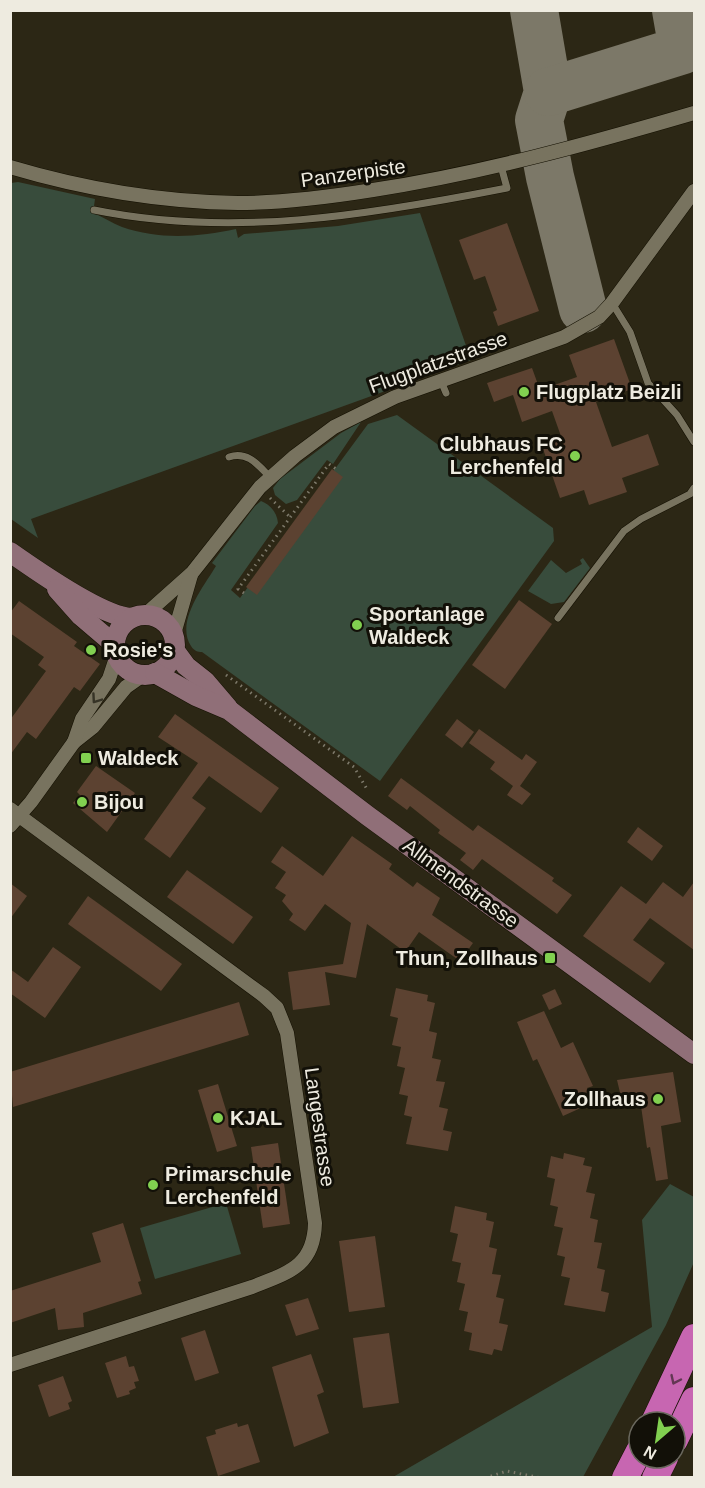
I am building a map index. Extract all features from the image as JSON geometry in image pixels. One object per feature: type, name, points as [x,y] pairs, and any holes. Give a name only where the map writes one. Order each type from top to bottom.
[{"type":"highway","points":[[660,1410],[694,1337]]},
{"type":"highway","points":[[687,1415],[694,1400]]},
{"type":"main road","points":[[10,552],[49,580],[112,614],[139,616],[164,622],[175,642],[167,666],[149,674],[129,670],[116,650],[49,580]]},
{"type":"main road","points":[[116,650],[120,629],[139,616]]},
{"type":"main road","name":"Allmendstrasse","points":[[175,642],[186,666],[205,681],[229,710],[368,816],[694,1054]]},
{"type":"main road","name":"Allmendstrasse","points":[[149,674],[229,710]]},
{"type":"street","name":"Panzerpiste","points":[[10,168],[114,192],[186,201],[240,203],[298,200],[355,193],[501,166],[575,148],[694,113]]},
{"type":"street","name":"Flugplatzstrasse","points":[[139,616],[192,573],[265,482],[347,419],[444,387],[564,337],[599,318],[694,191]]},
{"type":"street","name":"Flugplatzstrasse","points":[[175,642],[192,573]]},
{"type":"street","points":[[74,742],[82,719],[109,679],[116,650]]},
{"type":"street","points":[[14,817],[74,742],[93,727],[126,687],[149,674]]},
{"type":"street","name":"Langestrasse","points":[[10,1365],[252,1287],[289,1272],[301,1263],[311,1250],[315,1223],[287,1033],[277,1008],[264,996],[14,817]]},
{"type":"lane","points":[[94,210],[184,222],[255,224],[311,219],[391,209],[507,188],[501,166]]},
{"type":"lane","points":[[612,303],[630,332],[648,383],[677,415],[694,442]]},
{"type":"lane","points":[[229,457],[242,455],[248,457],[265,482]]},
{"type":"lane","points":[[558,618],[624,531],[641,519],[690,494],[694,488]]},
{"type":"path","points":[[244,593],[238,589],[329,464],[336,469]]},
{"type":"path","points":[[265,482],[290,518]]},
{"type":"path","points":[[223,673],[354,767],[361,776],[372,803],[368,816]]},
{"type":"path","points":[[485,1478],[507,1471],[541,1478]]},
{"type":"green space","points":[[18,182],[95,199],[93,213],[122,227],[150,234],[179,236],[236,229],[238,238],[244,234],[338,226],[420,213],[471,360],[31,519],[38,538],[11,519],[11,183]]},
{"type":"green space","name":"Sportanlage Waldeck","points":[[397,415],[553,528],[554,541],[380,781],[202,652],[193,649],[187,636],[186,626],[193,605],[216,566],[212,563],[255,506],[261,501],[271,507],[278,523],[231,590],[240,598],[368,424]]},
{"type":"green space","points":[[361,422],[333,464],[327,460],[297,500],[286,504],[275,495],[273,488],[280,479],[341,433]]},
{"type":"green space","points":[[583,558],[590,568],[564,602],[551,604],[528,591],[551,560],[566,573],[582,564],[580,560]]},
{"type":"green space","points":[[670,1184],[694,1197],[694,1262],[666,1325],[583,1477],[393,1477],[652,1327],[642,1220]]},
{"type":"green space","points":[[226,1203],[241,1254],[155,1279],[140,1228]]},
{"type":"building","points":[[507,223],[539,311],[498,326],[493,312],[497,310],[485,276],[474,280],[459,240]]},
{"type":"building","points":[[614,339],[632,389],[596,402],[612,447],[648,434],[659,465],[622,478],[627,492],[589,505],[584,490],[560,498],[542,446],[562,439],[552,411],[522,422],[513,395],[494,402],[487,383],[532,368],[540,390],[577,377],[569,355]]},
{"type":"building","points":[[332,469],[343,477],[257,595],[246,587]]},
{"type":"building","points":[[519,600],[552,624],[505,689],[472,665]]},
{"type":"building","points":[[19,601],[77,642],[74,646],[100,664],[80,691],[74,687],[36,739],[27,732],[10,755],[10,720],[46,671],[38,665],[44,657],[10,633],[10,613]]},
{"type":"building","points":[[175,714],[279,788],[261,813],[209,776],[192,798],[206,808],[170,858],[144,839],[198,763],[158,737]]},
{"type":"building","points":[[457,719],[474,732],[462,748],[445,735]]},
{"type":"building","points":[[479,729],[522,760],[526,754],[537,762],[520,786],[531,794],[522,805],[507,795],[513,786],[490,769],[495,762],[469,743]]},
{"type":"building","points":[[96,766],[135,793],[107,832],[73,803],[80,795],[77,792]]},
{"type":"building","points":[[401,778],[473,831],[478,825],[554,878],[552,881],[572,895],[557,914],[482,859],[473,870],[460,860],[466,853],[438,833],[440,830],[410,806],[407,810],[388,796]]},
{"type":"building","points":[[638,827],[663,846],[652,861],[627,842]]},
{"type":"building","points":[[352,836],[392,864],[389,869],[413,887],[417,882],[440,898],[432,915],[473,943],[460,961],[419,932],[405,952],[367,924],[356,978],[325,972],[330,1005],[293,1010],[288,972],[343,964],[351,923],[325,904],[305,931],[289,920],[293,914],[282,901],[286,895],[275,888],[286,872],[271,862],[282,846],[323,876]]},
{"type":"building","points":[[187,870],[253,917],[233,944],[167,897]]},
{"type":"building","points":[[663,882],[683,897],[694,882],[694,950],[650,918],[633,940],[665,963],[650,983],[583,936],[621,886],[646,904]]},
{"type":"building","points":[[10,883],[27,896],[10,919]]},
{"type":"building","points":[[88,896],[182,964],[161,991],[68,924]]},
{"type":"building","points":[[53,947],[81,967],[45,1018],[10,993],[10,969],[28,982]]},
{"type":"building","points":[[396,988],[428,995],[427,1001],[435,1003],[429,1031],[437,1033],[432,1058],[441,1060],[436,1081],[445,1082],[439,1107],[448,1109],[443,1130],[452,1132],[448,1151],[406,1144],[412,1117],[404,1115],[408,1096],[399,1094],[405,1068],[397,1066],[401,1047],[392,1045],[398,1018],[390,1016]]},
{"type":"building","points":[[555,989],[562,1004],[549,1010],[542,995]]},
{"type":"building","points":[[239,1002],[249,1035],[13,1107],[10,1072]]},
{"type":"building","points":[[544,1011],[561,1048],[573,1042],[593,1086],[587,1088],[594,1102],[563,1116],[537,1059],[533,1061],[517,1022]]},
{"type":"building","name":"Zollhaus","points":[[673,1072],[681,1122],[661,1126],[668,1179],[656,1181],[650,1147],[647,1148],[641,1106],[638,1100],[622,1101],[617,1080]]},
{"type":"building","name":"KJAL","points":[[218,1084],[237,1146],[217,1152],[198,1090]]},
{"type":"building","points":[[278,1143],[290,1224],[263,1228],[251,1147]]},
{"type":"building","points":[[564,1153],[585,1158],[583,1165],[592,1167],[586,1192],[595,1194],[590,1218],[598,1220],[594,1242],[602,1243],[597,1268],[605,1270],[601,1291],[609,1293],[605,1312],[564,1305],[570,1278],[561,1276],[565,1257],[557,1255],[563,1228],[554,1226],[558,1207],[550,1205],[555,1179],[547,1177],[551,1156],[563,1159]]},
{"type":"building","points":[[455,1206],[487,1213],[486,1220],[494,1222],[489,1247],[497,1249],[492,1274],[501,1275],[496,1297],[504,1299],[499,1323],[508,1325],[502,1351],[494,1349],[492,1355],[469,1350],[472,1333],[464,1331],[468,1312],[459,1310],[465,1284],[457,1282],[461,1263],[452,1261],[458,1234],[450,1232]]},
{"type":"building","points":[[123,1223],[141,1281],[138,1282],[142,1294],[83,1313],[84,1327],[58,1330],[55,1308],[10,1323],[10,1291],[101,1262],[92,1233]]},
{"type":"building","points":[[375,1236],[385,1307],[349,1312],[339,1241]]},
{"type":"building","points":[[308,1298],[319,1329],[296,1336],[285,1305]]},
{"type":"building","points":[[205,1330],[219,1373],[195,1381],[181,1338]]},
{"type":"building","points":[[389,1333],[399,1403],[363,1408],[353,1338]]},
{"type":"building","points":[[311,1354],[324,1392],[317,1395],[329,1433],[294,1447],[272,1367]]},
{"type":"building","points":[[126,1356],[129,1367],[134,1366],[139,1381],[134,1382],[136,1388],[129,1391],[130,1394],[117,1398],[105,1363]]},
{"type":"building","points":[[63,1376],[72,1401],[68,1403],[70,1409],[49,1417],[38,1385]]},
{"type":"building","points":[[237,1423],[238,1427],[248,1424],[260,1462],[218,1476],[206,1437],[216,1434],[215,1430]]},
{"type":"taxiway","points":[[534,10],[548,92],[539,120],[550,177],[583,309]]},
{"type":"taxiway","points":[[548,92],[683,50],[676,10]]},
{"type":"place","name":"Flugplatz Beizli","points":[[524,392]]},
{"type":"place","name":"Clubhaus FC Lerchenfeld","points":[[575,456]]},
{"type":"place","name":"Sportanlage Waldeck","points":[[357,625]]},
{"type":"place","name":"Rosie's","points":[[91,650]]},
{"type":"place","name":"Waldeck","points":[[86,758]]},
{"type":"place","name":"Bijou","points":[[82,802]]},
{"type":"place","name":"Thun, Zollhaus","points":[[550,958]]},
{"type":"place","name":"Zollhaus","points":[[658,1099]]},
{"type":"place","name":"KJAL","points":[[218,1118]]},
{"type":"place","name":"Primarschule Lerchenfeld","points":[[153,1185]]}]
